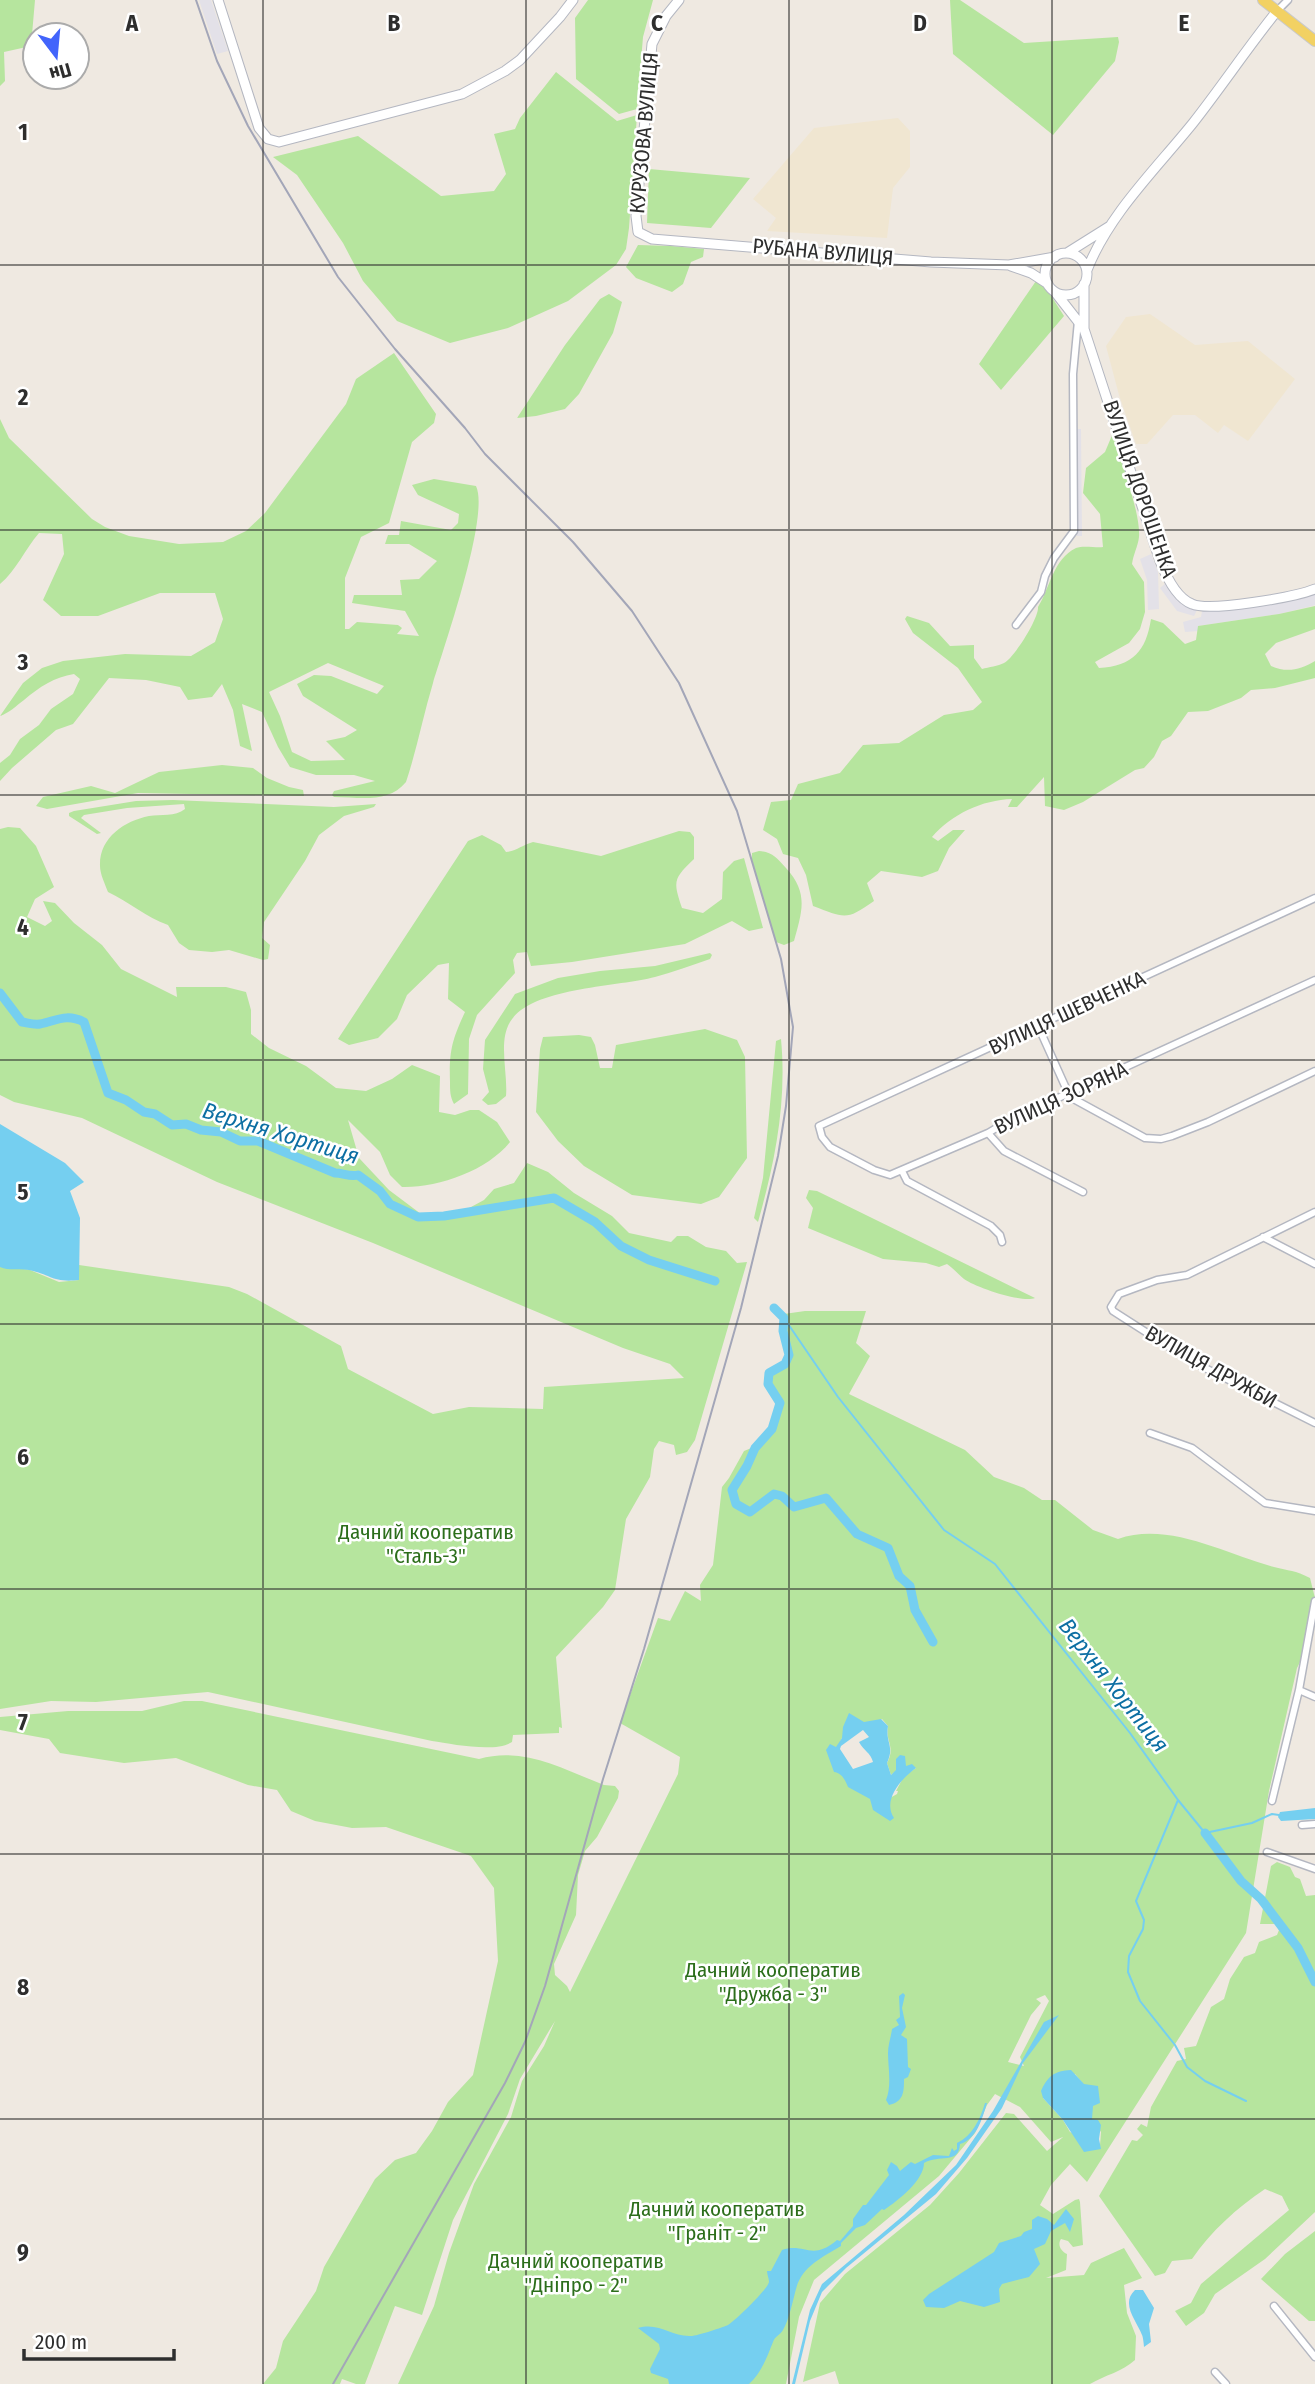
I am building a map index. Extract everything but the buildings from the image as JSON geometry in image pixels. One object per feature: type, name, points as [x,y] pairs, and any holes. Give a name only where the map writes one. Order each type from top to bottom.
[{"type":"main road","points":[[1263,0],[1315,41]]},
{"type":"street","points":[[218,0],[259,128],[268,139],[282,142],[462,94],[520,60],[573,0]]},
{"type":"street","name":"КУРУЗОВА ВУЛИЦЯ","points":[[638,232],[636,216],[652,44],[666,16],[679,0]]},
{"type":"street","points":[[1111,225],[1049,263],[1046,271],[1051,287],[1061,294],[1070,294],[1078,291],[1084,284],[1087,270],[1111,225],[1288,0]]},
{"type":"street","name":"РУБАНА ВУЛИЦЯ","points":[[638,232],[652,239],[931,262],[1009,265],[1055,257]]},
{"type":"street","points":[[1067,253],[1080,258],[1087,270]]},
{"type":"street","name":"РУБАНА ВУЛИЦЯ","points":[[1009,265],[1031,273],[1051,287]]},
{"type":"street","name":"ВУЛИЦЯ ДОРОШЕНКА","points":[[1081,325],[1084,284]]},
{"type":"street","name":"ВУЛИЦЯ ДОРОШЕНКА","points":[[1051,287],[1081,325],[1160,561],[1175,589],[1191,604],[1204,607],[1272,599],[1315,589]]},
{"type":"street","points":[[1016,625],[1041,592],[1054,558],[1074,531],[1073,374],[1081,325]]},
{"type":"street","name":"ВУЛИЦЯ ШЕВЧЕНКА","points":[[902,1171],[890,1175],[882,1173],[830,1147],[822,1138],[819,1126],[1315,898]]},
{"type":"street","name":"ВУЛИЦЯ ЗОРЯНА","points":[[902,1171],[1315,980]]},
{"type":"street","points":[[1038,1026],[1073,1100],[1145,1138],[1161,1139],[1208,1122],[1315,1071]]},
{"type":"street","points":[[988,1133],[1004,1151],[1083,1192]]},
{"type":"street","points":[[902,1171],[907,1181],[991,1226],[1000,1235],[1002,1242]]},
{"type":"street","points":[[1263,1237],[1315,1212]]},
{"type":"street","points":[[1263,1237],[1315,1264]]},
{"type":"street","name":"ВУЛИЦЯ ДРУЖБИ","points":[[1263,1237],[1187,1275],[1157,1280],[1119,1294],[1111,1306],[1113,1311],[1191,1361],[1315,1423]]},
{"type":"street","points":[[1150,1433],[1192,1447],[1263,1502],[1315,1511]]},
{"type":"street","points":[[1272,1801],[1299,1690],[1315,1601]]},
{"type":"street","points":[[1299,1690],[1315,1697]]},
{"type":"street","points":[[1302,1825],[1315,1824]]},
{"type":"street","points":[[1267,1852],[1315,1869]]},
{"type":"street","points":[[1274,2306],[1315,2357]]},
{"type":"street","points":[[1215,2372],[1226,2384]]},
{"type":"shaded area","points":[[199,0],[211,0],[228,51],[217,54]]},
{"type":"shaded area","points":[[898,118],[910,131],[910,167],[893,188],[887,238],[767,231],[776,218],[753,199],[814,128]]},
{"type":"shaded area","points":[[1150,314],[1195,345],[1248,341],[1295,379],[1248,441],[1224,425],[1218,433],[1195,415],[1173,415],[1147,444],[1136,444],[1106,346],[1126,317]]},
{"type":"shaded area","points":[[1076,429],[1081,429],[1082,536],[1077,536]]},
{"type":"shaded area","points":[[1151,554],[1158,572],[1159,609],[1148,610],[1147,580],[1140,559]]},
{"type":"shaded area","points":[[1167,582],[1182,604],[1197,610],[1194,616],[1177,611],[1160,588]]},
{"type":"shaded area","points":[[1315,593],[1315,605],[1312,606],[1279,614],[1198,626],[1198,631],[1185,632],[1183,622],[1201,617],[1202,611],[1245,608]]},
{"type":"green space","points":[[0,0],[35,0],[33,21],[21,21],[21,48],[4,52],[5,81],[0,86]]},
{"type":"green space","points":[[588,0],[653,0],[643,37],[637,109],[619,114],[576,79],[575,18]]},
{"type":"green space","points":[[950,0],[960,0],[1024,43],[1118,37],[1115,61],[1053,135],[953,54]]},
{"type":"green space","points":[[556,72],[617,121],[637,115],[626,249],[616,265],[568,301],[508,328],[450,343],[397,321],[363,281],[343,243],[297,175],[273,157],[358,136],[441,196],[494,191],[506,174],[494,134],[515,129],[520,118]]},
{"type":"green space","points":[[649,169],[750,178],[711,228],[647,223]]},
{"type":"green space","points":[[638,245],[704,249],[703,257],[691,262],[683,284],[672,292],[636,278],[626,267]]},
{"type":"green space","points":[[1036,281],[1046,288],[1064,316],[1001,390],[979,364]]},
{"type":"green space","points":[[609,294],[622,302],[613,333],[579,394],[565,409],[517,418],[565,345],[600,299]]},
{"type":"green space","points":[[394,353],[436,414],[434,423],[412,442],[389,523],[361,537],[345,578],[345,629],[357,622],[398,625],[402,628],[397,634],[419,636],[405,611],[352,603],[354,595],[402,595],[400,580],[419,579],[437,561],[409,544],[385,544],[388,535],[399,535],[401,521],[451,530],[458,523],[459,514],[418,495],[412,485],[434,479],[476,486],[479,501],[477,524],[464,582],[429,695],[406,782],[391,794],[373,798],[334,797],[334,791],[375,781],[354,775],[316,775],[290,767],[262,712],[242,704],[252,751],[240,746],[233,710],[222,684],[212,697],[188,700],[180,687],[146,680],[109,678],[73,724],[56,730],[0,781],[0,763],[10,755],[20,739],[39,725],[51,709],[73,694],[80,679],[74,674],[54,680],[0,716],[23,683],[42,668],[63,661],[125,654],[191,656],[215,642],[223,619],[215,593],[160,593],[98,616],[61,616],[43,600],[64,554],[62,534],[39,533],[0,584],[0,419],[9,438],[92,519],[105,527],[129,536],[179,544],[223,542],[246,531],[265,513],[346,404],[356,379]],"holes":[[[328,663],[384,686],[377,694],[331,676],[314,675],[297,684],[303,696],[357,730],[345,737],[326,741],[345,760],[311,761],[292,752],[269,692]]]},
{"type":"green space","points":[[1113,433],[1137,515],[1139,537],[1132,564],[1144,582],[1145,612],[1140,629],[1129,643],[1095,662],[1099,668],[1121,664],[1136,655],[1146,640],[1151,619],[1163,623],[1185,644],[1196,640],[1198,626],[1315,606],[1315,629],[1276,643],[1265,654],[1271,666],[1288,670],[1304,667],[1315,661],[1315,678],[1275,688],[1251,690],[1241,698],[1208,711],[1188,712],[1171,736],[1162,741],[1154,757],[1144,768],[1135,770],[1083,802],[1064,810],[1045,806],[1044,777],[1017,807],[1008,807],[1012,799],[1001,800],[979,805],[958,815],[932,837],[938,841],[953,830],[965,830],[949,848],[938,871],[922,877],[881,871],[867,883],[874,901],[851,915],[839,915],[813,906],[806,875],[798,858],[783,854],[777,839],[763,830],[771,802],[791,800],[798,784],[840,773],[863,745],[899,743],[944,715],[973,710],[982,702],[958,668],[913,633],[905,619],[907,616],[929,623],[950,646],[974,645],[974,658],[982,669],[1008,660],[1030,628],[1062,559],[1079,547],[1103,547],[1100,514],[1083,493],[1086,468],[1105,452]]},
{"type":"green space","points":[[222,765],[253,768],[267,778],[303,790],[304,796],[138,793],[47,809],[36,806],[43,797],[91,786],[115,793],[159,772]]},
{"type":"green space","points":[[173,800],[334,807],[376,804],[374,807],[344,816],[319,835],[264,922],[262,938],[270,945],[268,959],[263,960],[229,950],[189,950],[179,943],[168,925],[108,892],[100,866],[108,839],[131,822],[149,816],[177,813],[185,809],[184,804],[127,808],[84,815],[81,818],[101,833],[97,834],[69,816],[69,813],[74,811],[136,801]]},
{"type":"green space","name":"Дачний кооператив \"Сталь-3\"","points":[[20,828],[36,846],[54,887],[35,899],[27,917],[45,926],[52,921],[43,901],[55,903],[74,923],[102,945],[121,969],[177,997],[176,987],[226,987],[246,992],[251,1010],[251,1034],[269,1048],[306,1066],[336,1088],[366,1091],[392,1079],[412,1065],[440,1076],[439,1112],[455,1115],[479,1110],[497,1122],[510,1142],[488,1161],[445,1181],[402,1187],[390,1175],[380,1152],[348,1120],[359,1158],[389,1190],[425,1217],[458,1214],[484,1200],[494,1189],[514,1183],[527,1163],[548,1172],[574,1193],[612,1216],[629,1233],[671,1242],[677,1236],[688,1236],[706,1247],[726,1251],[737,1263],[747,1262],[695,1440],[687,1452],[676,1455],[674,1445],[659,1441],[654,1449],[650,1477],[626,1519],[615,1590],[603,1607],[556,1657],[562,1728],[559,1727],[559,1733],[513,1735],[512,1742],[495,1747],[462,1746],[208,1692],[96,1702],[51,1701],[0,1709],[0,1265],[30,1270],[59,1282],[79,1280],[79,1265],[229,1287],[247,1294],[341,1346],[348,1369],[433,1414],[469,1407],[543,1409],[544,1387],[684,1378],[670,1364],[623,1348],[373,1243],[217,1182],[82,1118],[14,1102],[0,1095],[0,829]]},
{"type":"green space","points":[[679,831],[690,832],[694,837],[694,859],[682,871],[676,886],[682,908],[703,913],[722,899],[723,872],[734,861],[744,858],[763,928],[749,931],[732,921],[685,944],[572,962],[531,966],[527,952],[517,953],[513,960],[515,973],[477,1015],[469,1039],[468,1094],[454,1104],[450,1091],[451,1054],[454,1038],[465,1012],[448,999],[449,963],[438,965],[407,995],[397,1019],[378,1038],[349,1045],[338,1039],[468,841],[482,835],[501,845],[506,852],[533,842],[601,856]]},
{"type":"green space","points":[[759,851],[771,854],[780,861],[793,877],[801,894],[801,912],[794,941],[784,945],[776,942],[752,860],[752,853]]},
{"type":"green space","points":[[710,953],[710,959],[662,975],[555,995],[521,1010],[506,1030],[506,1096],[496,1104],[488,1105],[482,1100],[489,1092],[483,1069],[485,1040],[515,994],[558,978],[655,966]]},
{"type":"green space","points":[[705,1029],[737,1040],[745,1057],[747,1158],[719,1197],[701,1204],[632,1195],[584,1166],[558,1141],[536,1112],[543,1037],[591,1037],[600,1068],[612,1068],[616,1045]]},
{"type":"green space","points":[[781,1039],[781,1109],[770,1177],[758,1222],[754,1218],[763,1178],[776,1041]]},
{"type":"green space","points":[[809,1190],[817,1191],[1035,1298],[1010,1297],[979,1286],[964,1279],[947,1264],[939,1267],[926,1263],[883,1259],[808,1228],[813,1208],[806,1198]]},
{"type":"green space","points":[[805,1311],[866,1311],[856,1343],[870,1356],[849,1394],[965,1450],[994,1477],[1024,1488],[1042,1500],[1055,1500],[1093,1530],[1118,1539],[1157,1534],[1197,1541],[1310,1578],[1315,1598],[1304,1654],[1297,1668],[1269,1791],[1246,1933],[1087,2182],[1070,2164],[1051,2185],[1040,2205],[1053,2214],[1075,2200],[1079,2199],[1080,2202],[1083,2245],[1073,2247],[1068,2241],[1061,2239],[1060,2248],[1067,2254],[1066,2270],[1046,2278],[1084,2275],[1091,2263],[1124,2248],[1142,2278],[1124,2285],[1127,2313],[1136,2336],[1135,2360],[1125,2368],[1090,2384],[839,2384],[835,2371],[803,2382],[820,2303],[845,2274],[930,2205],[1006,2113],[1014,2114],[1047,2151],[1063,2137],[1051,2142],[1020,2107],[995,2094],[975,2133],[939,2176],[814,2280],[799,2317],[786,2384],[398,2384],[434,2306],[449,2253],[474,2184],[511,2117],[522,2081],[544,2046],[555,2021],[520,2079],[508,2114],[453,2220],[422,2315],[395,2306],[365,2384],[342,2379],[340,2384],[263,2384],[276,2368],[283,2341],[316,2291],[324,2267],[375,2179],[395,2160],[416,2153],[448,2102],[473,2075],[498,1961],[494,1888],[471,1856],[386,1827],[352,1828],[315,1821],[291,1811],[277,1790],[248,1785],[176,1758],[124,1763],[60,1753],[49,1739],[0,1730],[0,1717],[68,1711],[142,1711],[184,1701],[202,1701],[479,1759],[511,1755],[527,1757],[558,1766],[604,1785],[615,1786],[619,1791],[618,1798],[597,1837],[585,1851],[578,1875],[576,1915],[554,1964],[555,1975],[570,1992],[678,1774],[680,1757],[620,1723],[658,1618],[670,1621],[685,1591],[701,1601],[700,1585],[713,1565],[722,1487],[744,1451],[764,1438],[775,1418],[780,1403],[768,1384],[769,1373],[785,1364],[789,1355],[783,1331],[787,1323],[784,1314]],"holes":[[[882,1719],[888,1726],[891,1752],[887,1763],[891,1775],[902,1768],[916,1768],[904,1776],[897,1794],[890,1798],[838,1772],[842,1738]],[[1045,1995],[1049,2001],[1020,2057],[1024,2066],[1008,2062],[1031,2015],[1041,2003],[1036,1999]],[[1075,2074],[1084,2085],[1092,2119],[1101,2132],[1100,2145],[1070,2132],[1043,2098]]]},
{"type":"green space","points":[[1277,1862],[1290,1867],[1295,1877],[1300,1879],[1306,1896],[1315,1895],[1315,2212],[1265,2259],[1215,2294],[1204,2313],[1186,2326],[1175,2311],[1191,2303],[1201,2284],[1289,2210],[1282,2196],[1265,2189],[1225,2221],[1192,2259],[1172,2261],[1165,2273],[1155,2276],[1099,2196],[1132,2140],[1137,2141],[1143,2135],[1137,2129],[1141,2124],[1147,2127],[1151,2107],[1177,2061],[1186,2059],[1184,2048],[1196,2046],[1211,2007],[1224,1999],[1230,1979],[1244,1957],[1255,1953],[1259,1942],[1277,1935],[1279,1930],[1275,1924],[1260,1924],[1271,1866]]},
{"type":"green space","points":[[1315,2231],[1315,2321],[1309,2321],[1261,2279],[1285,2254]]},
{"type":"water","points":[[0,1124],[65,1163],[84,1182],[70,1191],[80,1218],[79,1280],[63,1280],[29,1270],[0,1267]]},
{"type":"water","points":[[849,1713],[864,1722],[881,1719],[888,1726],[890,1752],[887,1763],[891,1775],[896,1770],[896,1759],[900,1755],[905,1756],[906,1766],[912,1764],[916,1768],[895,1790],[890,1804],[894,1818],[890,1821],[873,1810],[870,1799],[848,1787],[841,1775],[834,1772],[826,1750],[830,1744],[836,1747],[842,1738]],"holes":[[[863,1730],[869,1737],[859,1742],[873,1762],[853,1769],[840,1749],[841,1746]]]},
{"type":"water","points":[[1315,1808],[1315,1819],[1281,1821],[1278,1817],[1280,1812]]},
{"type":"water","points":[[903,1993],[905,1995],[902,2008],[906,2027],[901,2035],[907,2039],[908,2067],[911,2069],[908,2077],[904,2079],[900,2099],[889,2105],[886,2100],[889,2082],[888,2047],[892,2029],[899,2025],[896,2020],[900,2017],[899,1996]]},
{"type":"water","points":[[1059,2015],[1023,2063],[1002,2108],[967,2158],[936,2194],[846,2268],[822,2292],[810,2321],[795,2384],[792,2384],[810,2310],[822,2284],[904,2215],[956,2165],[993,2111],[1044,2022]]},
{"type":"water","points":[[1071,2070],[1084,2084],[1098,2086],[1100,2103],[1093,2106],[1092,2119],[1098,2120],[1101,2125],[1101,2149],[1084,2152],[1063,2120],[1043,2098],[1041,2091],[1049,2078],[1056,2073]]},
{"type":"water","points":[[985,2103],[978,2128],[971,2138],[960,2144],[956,2155],[924,2163],[920,2176],[903,2195],[865,2225],[856,2228],[841,2246],[808,2268],[799,2281],[782,2332],[774,2340],[760,2370],[749,2384],[669,2384],[668,2379],[651,2373],[650,2369],[660,2349],[659,2344],[638,2328],[653,2327],[691,2336],[728,2325],[751,2305],[767,2286],[767,2271],[771,2271],[782,2250],[821,2250],[837,2240],[840,2241],[853,2226],[853,2219],[863,2205],[866,2205],[889,2175],[887,2170],[891,2162],[900,2171],[911,2162],[915,2164],[933,2155],[949,2156],[952,2148],[954,2151],[957,2149],[957,2143],[975,2127]]},
{"type":"water","points":[[1066,2209],[1074,2219],[1070,2232],[1065,2223],[1051,2231],[1045,2244],[1034,2249],[1040,2264],[1029,2277],[1002,2284],[999,2289],[1000,2302],[984,2307],[960,2301],[944,2308],[926,2307],[923,2300],[929,2294],[994,2252],[999,2243],[1021,2236],[1032,2229],[1032,2220],[1038,2216],[1054,2225]]},
{"type":"water","points":[[1135,2290],[1143,2290],[1154,2308],[1149,2324],[1151,2342],[1144,2347],[1129,2307],[1131,2295]]},
{"type":"waterway","name":"Верхня Хортиця","points":[[0,993],[22,1022],[38,1024],[66,1018],[84,1022],[108,1093],[126,1100],[144,1112],[155,1114],[172,1125],[186,1124],[201,1130],[221,1132],[240,1141],[258,1141],[335,1173],[358,1175],[380,1191],[390,1204],[418,1217],[444,1216],[554,1198],[595,1222],[621,1246],[649,1260],[715,1281]]},
{"type":"waterway","name":"Верхня Хортиця","points":[[774,1308],[784,1318],[783,1331],[789,1355],[785,1364],[769,1373],[768,1384],[780,1403],[772,1429],[755,1448],[732,1490],[736,1504],[750,1512],[774,1494],[782,1496],[794,1507],[826,1498],[857,1534],[888,1548],[899,1576],[910,1586],[915,1610],[933,1642]]},
{"type":"waterway","name":"Верхня Хортиця","points":[[784,1318],[838,1397],[944,1530],[995,1564],[1130,1733],[1178,1800],[1136,1901],[1144,1920],[1143,1929],[1129,1956],[1128,1972],[1140,2001],[1175,2045],[1187,2067],[1205,2081],[1246,2101]]},
{"type":"waterway","points":[[1178,1800],[1205,1833],[1252,1823],[1272,1814],[1279,1815]]},
{"type":"waterway","name":"Верхня Хортиця","points":[[1205,1833],[1241,1881],[1261,1899],[1298,1948],[1315,1982]]},
{"type":"railway","points":[[196,0],[217,61],[248,126],[338,277],[395,349],[485,454],[573,542],[632,611],[679,683],[737,811],[781,959],[793,1027],[786,1106],[778,1156],[741,1308],[545,1986],[525,2042],[505,2083],[333,2384]]},
{"type":"park label","name":"Дачний кооператив \"Дружба - 3\"","points":[[773,1982]]},
{"type":"park label","name":"Дачний кооператив \"Граніт - 2\"","points":[[717,2221]]},
{"type":"park label","name":"Дачний кооператив \"Дніпро - 2\"","points":[[576,2273]]}]
